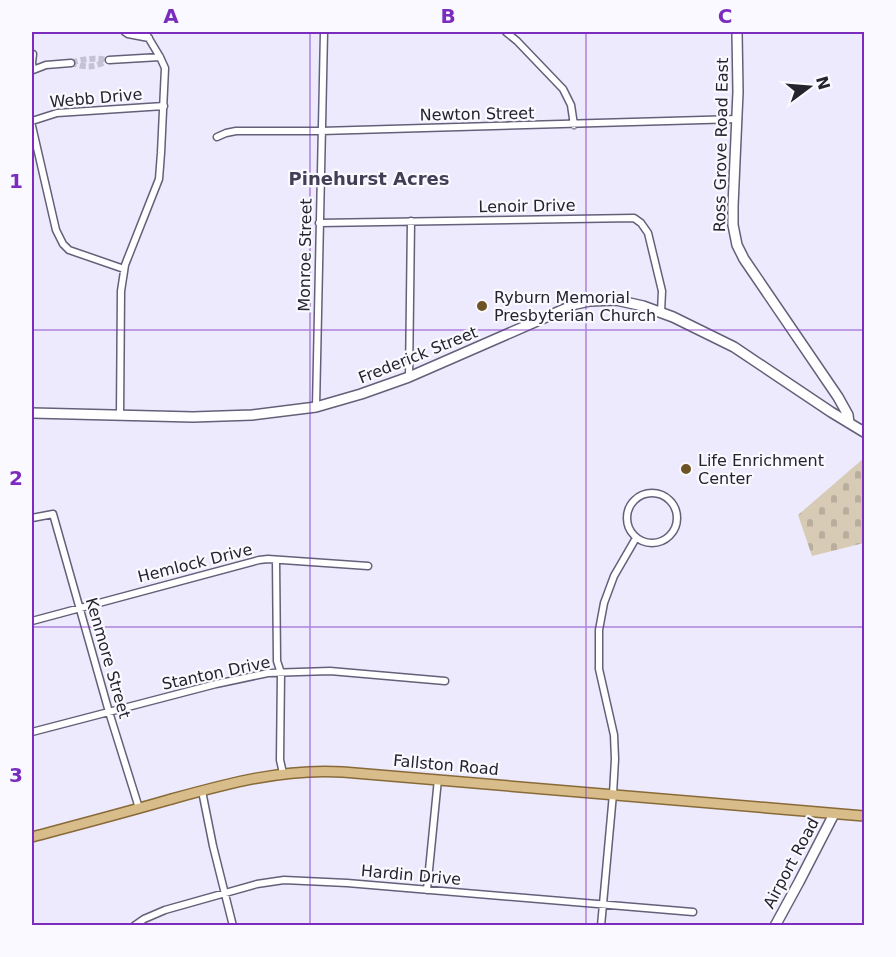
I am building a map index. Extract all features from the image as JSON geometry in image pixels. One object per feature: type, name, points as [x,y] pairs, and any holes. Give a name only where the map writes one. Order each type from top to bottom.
[{"type":"main road","name":"Fallston Road","points":[[32,837],[236,782],[283,773],[335,771],[864,816]]},
{"type":"street","points":[[120,416],[121,291],[124,270],[159,179],[165,68],[147,34],[125,32]]},
{"type":"street","name":"Monroe Street","points":[[316,407],[324,32]]},
{"type":"street","points":[[506,32],[563,90],[571,105],[574,125]]},
{"type":"street","name":"Ross Grove Road East","points":[[737,32],[738,119],[733,206],[734,235],[744,259],[838,397],[848,415],[849,423]]},
{"type":"street","points":[[108,60],[160,57]]},
{"type":"street","points":[[46,65],[71,63]]},
{"type":"street","name":"Webb Drive","points":[[32,124],[57,112],[164,106]]},
{"type":"street","name":"Newton Street","points":[[218,137],[236,131],[574,125],[738,119]]},
{"type":"street","points":[[32,124],[58,237],[66,248],[73,252],[124,270]]},
{"type":"street","name":"Lenoir Drive","points":[[319,223],[634,218],[641,222],[648,233],[662,291],[661,312]]},
{"type":"street","points":[[409,377],[411,221]]},
{"type":"street","name":"Frederick Street","points":[[32,414],[244,416],[316,407],[409,377],[576,304],[616,300],[661,312],[734,347],[849,423]]},
{"type":"street","points":[[849,423],[864,432]]},
{"type":"street","points":[[648,492],[664,495],[671,501],[677,516],[673,532],[660,542],[644,542],[636,538],[627,524],[629,507],[633,500],[648,492]]},
{"type":"street","name":"Kenmore Street","points":[[32,518],[53,514],[109,712],[139,808]]},
{"type":"street","points":[[601,926],[615,759],[614,735],[599,669],[599,630],[604,603],[614,576],[636,538]]},
{"type":"street","name":"Hemlock Drive","points":[[32,621],[259,560],[368,566]]},
{"type":"street","points":[[276,560],[277,661],[281,674],[280,760],[283,773]]},
{"type":"street","name":"Stanton Drive","points":[[32,732],[263,674],[330,671],[445,681]]},
{"type":"street","points":[[427,890],[438,780]]},
{"type":"street","points":[[202,791],[233,926]]},
{"type":"street","name":"Airport Road","points":[[775,926],[834,814]]},
{"type":"street","name":"Hardin Drive","points":[[134,926],[165,910],[257,884],[284,880],[320,881],[693,912]]},
{"type":"green space","points":[[864,458],[864,543],[812,556],[798,515]]},
{"type":"tunnel","points":[[72,63],[90,59],[109,60]]},
{"type":"tunnel","points":[[71,63],[90,66],[109,60]]},
{"type":"place","name":"Ryburn Memorial Presbyterian Church","points":[[482,306]]},
{"type":"place","name":"Life Enrichment Center","points":[[686,469]]},
{"type":"district","name":"Pinehurst Acres","points":[[369,178]]}]
